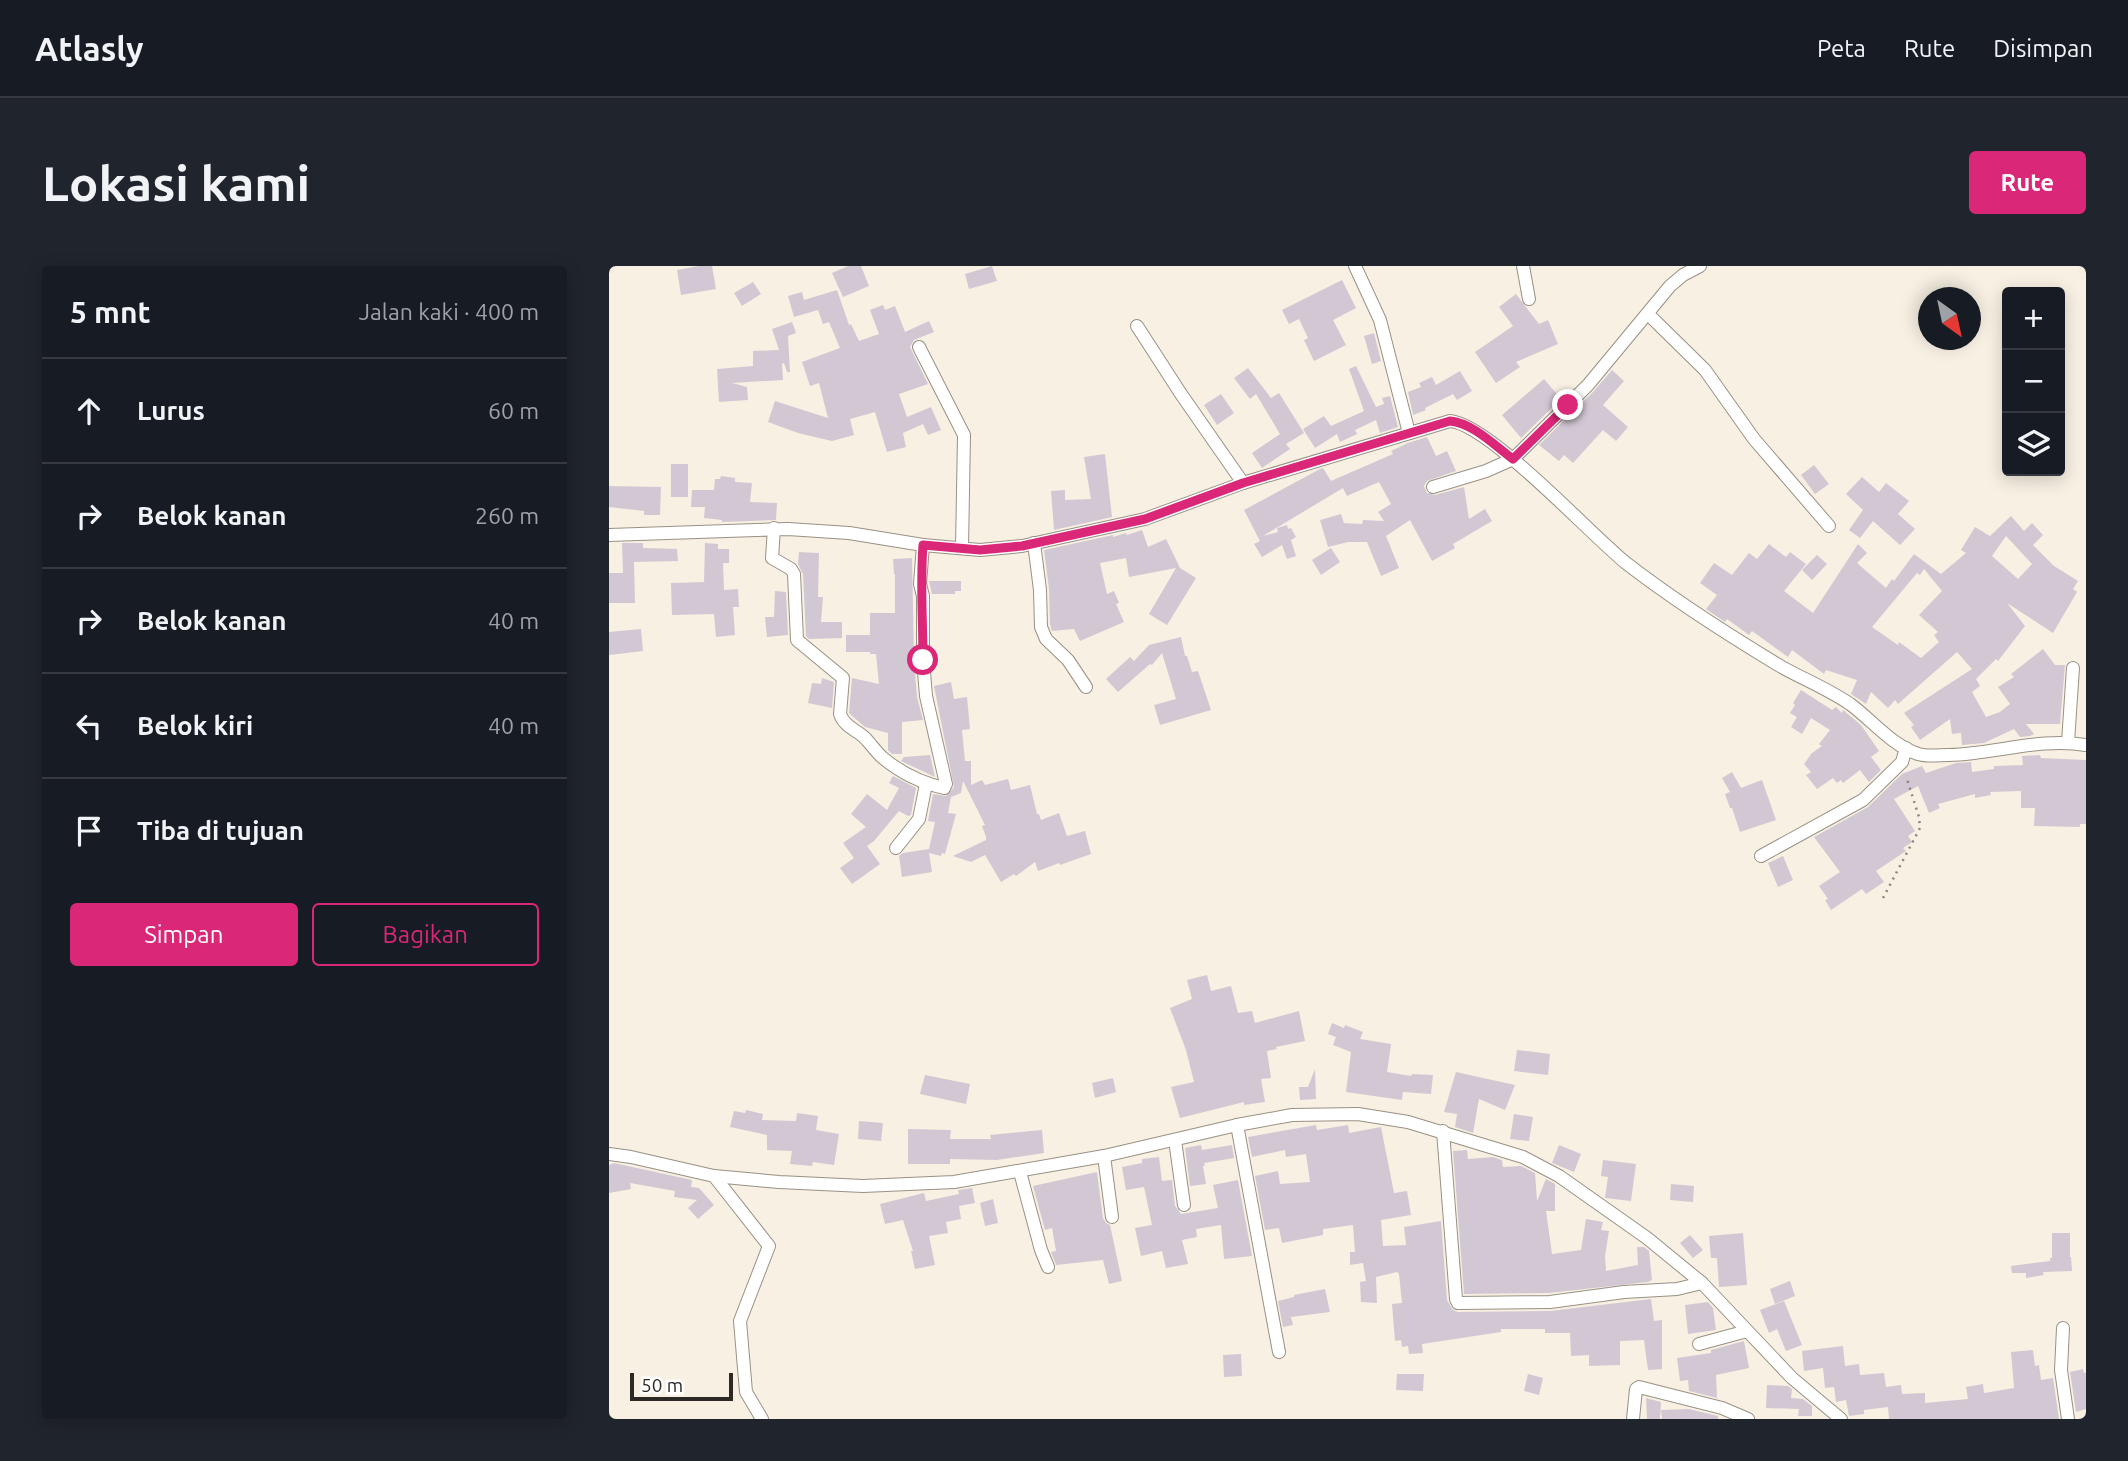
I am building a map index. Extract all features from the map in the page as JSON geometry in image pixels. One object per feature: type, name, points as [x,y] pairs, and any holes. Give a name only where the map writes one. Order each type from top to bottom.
[{"type":"street","points":[[1355,266],[1380,320],[1409,433]]},
{"type":"street","points":[[1523,266],[1529,299]]},
{"type":"street","points":[[1433,487],[1486,471],[1513,459],[1588,385],[1677,279],[1700,266]]},
{"type":"street","points":[[1648,314],[1705,370],[1754,439],[1829,526]]},
{"type":"street","points":[[1137,326],[1243,483]]},
{"type":"street","points":[[919,347],[964,435],[962,548]]},
{"type":"street","points":[[609,535],[774,528],[980,550],[1034,543],[1145,519],[1243,483],[1450,421],[1474,431],[1513,459],[1625,562],[1723,632],[1849,704],[1906,748],[1928,756],[1973,754],[2035,744],[2068,742],[2086,746]]},
{"type":"street","points":[[774,528],[772,558],[795,574],[797,640],[844,680],[840,715],[842,720],[867,740],[882,758],[905,774],[926,784],[944,788],[946,785],[924,677],[923,596],[920,584],[923,545]]},
{"type":"street","points":[[1034,543],[1041,627],[1046,639],[1068,660],[1086,687]]},
{"type":"street","points":[[2068,742],[2073,668]]},
{"type":"street","points":[[1761,856],[1863,800],[1902,762],[1906,748]]},
{"type":"street","points":[[896,848],[919,819],[926,784]]},
{"type":"street","points":[[609,1154],[714,1175],[779,1182],[863,1185],[954,1182],[1104,1156],[1292,1115],[1343,1113],[1408,1122],[1523,1157],[1543,1166],[1647,1238],[1702,1283],[1798,1384],[1841,1419]]},
{"type":"street","points":[[1237,1125],[1279,1352]]},
{"type":"street","points":[[1443,1132],[1458,1303],[1550,1302],[1624,1292],[1677,1289],[1702,1283]]},
{"type":"street","points":[[1175,1139],[1184,1205]]},
{"type":"street","points":[[1104,1156],[1112,1217]]},
{"type":"street","points":[[1020,1172],[1048,1267]]},
{"type":"street","points":[[714,1175],[769,1247],[740,1321],[746,1392],[762,1419]]},
{"type":"street","points":[[2063,1328],[2061,1370],[2068,1419]]},
{"type":"street","points":[[1699,1344],[1747,1331]]},
{"type":"street","points":[[1633,1419],[1636,1389],[1640,1387],[1722,1408],[1748,1419]]},
{"type":"path","points":[[1883,898],[1920,828],[1902,762]]},
{"type":"building","points":[[712,266],[716,289],[681,295],[677,270]]},
{"type":"building","points":[[848,266],[861,266],[869,286],[843,297],[832,273]]},
{"type":"building","points":[[992,266],[997,281],[969,289],[965,274]]},
{"type":"building","points":[[1342,280],[1356,308],[1333,320],[1346,345],[1314,361],[1304,340],[1308,338],[1299,319],[1289,324],[1282,310]]},
{"type":"building","points":[[753,282],[761,294],[742,306],[734,293]]},
{"type":"building","points":[[837,290],[849,325],[851,324],[859,341],[879,334],[870,310],[883,305],[885,310],[895,306],[905,332],[929,321],[934,332],[914,340],[910,347],[928,384],[899,394],[907,417],[931,407],[941,430],[928,435],[923,424],[903,433],[906,447],[887,452],[875,412],[850,419],[854,435],[832,441],[768,422],[775,401],[828,418],[819,383],[810,386],[802,362],[840,348],[829,322],[823,324],[818,310],[794,317],[788,296],[802,292],[804,300]]},
{"type":"building","points":[[1516,294],[1539,324],[1548,320],[1558,344],[1516,362],[1520,367],[1496,383],[1475,352],[1513,326],[1499,307]]},
{"type":"building","points":[[792,322],[796,333],[788,336],[790,372],[787,372],[784,363],[782,364],[783,380],[732,383],[747,387],[748,400],[719,402],[717,369],[753,366],[753,351],[779,350],[772,329]]},
{"type":"building","points":[[1374,333],[1381,361],[1372,364],[1364,336]]},
{"type":"building","points":[[1356,366],[1376,407],[1384,404],[1382,398],[1390,396],[1398,427],[1380,433],[1376,420],[1355,430],[1357,434],[1340,442],[1337,434],[1315,448],[1303,429],[1324,416],[1331,426],[1364,411],[1349,369]]},
{"type":"building","points":[[1248,368],[1271,398],[1279,393],[1304,433],[1286,444],[1290,449],[1262,468],[1252,453],[1280,434],[1256,394],[1250,399],[1234,378]]},
{"type":"building","points":[[1612,370],[1624,381],[1603,405],[1628,427],[1616,441],[1603,430],[1573,463],[1564,455],[1559,461],[1539,445]]},
{"type":"building","points":[[1460,371],[1472,391],[1457,400],[1453,394],[1413,415],[1408,392],[1421,387],[1419,383],[1432,377],[1436,385]]},
{"type":"building","points":[[1544,379],[1561,399],[1521,438],[1502,415]]},
{"type":"building","points":[[1221,394],[1234,413],[1217,425],[1204,405]]},
{"type":"building","points":[[1427,437],[1436,456],[1447,451],[1456,471],[1427,481],[1424,486],[1427,493],[1435,495],[1464,487],[1469,519],[1485,509],[1492,521],[1453,544],[1455,548],[1432,561],[1410,520],[1386,536],[1399,568],[1381,576],[1367,542],[1348,542],[1328,547],[1320,520],[1341,514],[1344,523],[1384,521],[1378,512],[1391,504],[1379,482],[1347,496],[1343,488],[1263,536],[1278,532],[1277,528],[1287,525],[1296,537],[1291,540],[1296,556],[1287,559],[1282,545],[1262,557],[1254,544],[1260,541],[1244,510],[1320,469],[1323,468],[1331,481],[1393,454],[1391,451],[1408,443]]},
{"type":"building","points":[[1105,454],[1112,517],[1054,530],[1051,491],[1065,490],[1065,500],[1091,499],[1084,457]]},
{"type":"building","points":[[671,464],[688,464],[688,497],[671,497]]},
{"type":"building","points":[[1814,465],[1829,484],[1815,494],[1801,475]]},
{"type":"building","points":[[721,476],[735,478],[735,482],[752,483],[750,502],[777,503],[776,520],[722,522],[704,518],[705,507],[691,507],[692,490],[714,490],[715,479],[720,479]]},
{"type":"building","points":[[1862,477],[1879,492],[1886,483],[1909,501],[1898,514],[1915,529],[1900,545],[1873,521],[1860,538],[1849,530],[1863,510],[1846,494]]},
{"type":"building","points":[[609,486],[661,487],[660,515],[644,515],[644,511],[609,507]]},
{"type":"building","points":[[2011,516],[2024,531],[2032,523],[2043,535],[2033,545],[2054,566],[2078,581],[2073,589],[2077,592],[2053,633],[2007,603],[2025,626],[1998,661],[1996,659],[1976,679],[1980,686],[1972,692],[1986,717],[2000,712],[2010,704],[1998,687],[2014,677],[2011,674],[2043,649],[2055,665],[2065,665],[2060,724],[2026,724],[2034,734],[2030,736],[2020,737],[2014,729],[1984,743],[1962,745],[1961,733],[1952,734],[1950,719],[1920,740],[1911,727],[1914,725],[1904,713],[1972,669],[1957,652],[1898,704],[1895,700],[1888,708],[1871,692],[1866,704],[1851,694],[1857,680],[1826,670],[1824,674],[1792,650],[1788,657],[1752,631],[1749,635],[1727,619],[1725,622],[1706,609],[1717,595],[1700,583],[1714,563],[1732,575],[1749,553],[1757,559],[1769,544],[1786,557],[1790,552],[1806,564],[1784,591],[1813,613],[1858,544],[1867,553],[1857,563],[1886,588],[1914,554],[1941,574],[1966,553],[1961,550],[1975,527],[1990,536]],"holes":[[[2006,536],[2032,564],[2018,579],[1992,556]],[[1924,569],[1942,591],[1919,615],[1938,632],[1934,635],[1939,642],[1921,658],[1872,627],[1917,573],[1920,575]]]},
{"type":"building","points":[[1142,530],[1148,547],[1166,539],[1180,568],[1196,578],[1167,625],[1149,614],[1176,568],[1129,577],[1126,558],[1100,563],[1107,594],[1114,591],[1124,622],[1080,641],[1074,629],[1052,631],[1044,550]]},
{"type":"building","points":[[622,543],[643,543],[643,548],[677,549],[678,561],[634,562],[635,603],[609,603],[609,573],[623,573]]},
{"type":"building","points":[[705,543],[718,544],[718,549],[729,549],[729,563],[723,563],[724,590],[738,589],[739,607],[733,607],[735,635],[716,637],[714,614],[672,615],[671,583],[704,582]]},
{"type":"building","points":[[1331,548],[1340,562],[1321,575],[1312,560]]},
{"type":"building","points":[[799,552],[819,553],[818,597],[823,597],[821,622],[842,622],[842,638],[809,639],[806,636],[803,574],[798,564]]},
{"type":"building","points":[[1817,555],[1827,564],[1812,580],[1802,570]]},
{"type":"building","points":[[912,558],[914,661],[917,697],[923,720],[902,722],[902,754],[892,754],[888,750],[888,733],[865,727],[849,713],[852,678],[879,684],[876,654],[846,652],[846,635],[870,635],[870,613],[895,613],[893,559]]},
{"type":"building","points":[[929,581],[961,581],[961,591],[955,591],[955,594],[932,594]]},
{"type":"building","points":[[775,591],[786,592],[788,635],[767,637],[765,617],[774,617]]},
{"type":"building","points":[[641,629],[643,651],[609,655],[609,632]]},
{"type":"building","points":[[1181,637],[1185,656],[1192,672],[1198,671],[1211,710],[1160,725],[1154,705],[1176,699],[1162,653],[1152,665],[1118,692],[1106,679],[1130,657],[1134,661],[1149,645]]},
{"type":"building","points":[[822,678],[834,682],[832,708],[808,703],[812,683],[821,684]]},
{"type":"building","points":[[951,682],[954,699],[967,697],[970,729],[962,730],[965,761],[971,761],[971,785],[982,780],[985,785],[1008,779],[1011,790],[1030,785],[1041,820],[1059,813],[1067,836],[1085,831],[1091,854],[1038,871],[1035,862],[1016,876],[1014,874],[1001,882],[985,855],[971,862],[953,856],[986,840],[982,826],[985,825],[963,781],[961,793],[951,797],[948,813],[956,814],[945,854],[942,853],[941,856],[929,853],[932,872],[902,877],[899,856],[929,849],[935,822],[928,821],[933,794],[946,796],[954,787],[934,686]]},
{"type":"building","points":[[1801,690],[1832,710],[1836,707],[1842,713],[1843,710],[1861,725],[1879,751],[1871,757],[1881,770],[1869,782],[1860,770],[1843,783],[1841,780],[1837,783],[1833,778],[1817,789],[1806,775],[1811,772],[1804,764],[1812,753],[1822,746],[1819,744],[1830,730],[1811,718],[1802,734],[1791,727],[1797,717],[1790,713]]},
{"type":"building","points":[[930,755],[935,777],[901,761],[904,757]]},
{"type":"building","points":[[2040,755],[2041,758],[2086,760],[2086,824],[2080,824],[2080,827],[2034,826],[2035,808],[2021,808],[2021,791],[1990,792],[1991,795],[1975,798],[1975,794],[1938,804],[1940,808],[1929,813],[1918,786],[1894,799],[1915,831],[1908,836],[1912,842],[1903,848],[1906,851],[1876,871],[1884,882],[1866,894],[1862,889],[1831,910],[1825,900],[1828,899],[1819,886],[1840,872],[1814,837],[1868,807],[1902,774],[1922,766],[1926,773],[1956,763],[1971,762],[1972,772],[1994,769],[1994,766],[2023,765],[2022,756]]},
{"type":"building","points":[[1732,772],[1741,788],[1762,780],[1776,820],[1740,832],[1725,794],[1730,792],[1722,778]]},
{"type":"building","points":[[893,776],[916,788],[911,815],[899,811],[867,846],[880,864],[852,884],[840,868],[854,858],[843,843],[866,827],[851,814],[867,794],[887,810],[899,788],[889,783]]},
{"type":"building","points":[[1783,856],[1793,880],[1778,887],[1768,863]]},
{"type":"building","points":[[1207,975],[1211,991],[1231,986],[1238,1013],[1252,1011],[1255,1023],[1299,1011],[1305,1041],[1267,1051],[1271,1078],[1261,1079],[1265,1102],[1244,1105],[1244,1102],[1180,1118],[1171,1087],[1194,1082],[1186,1050],[1170,1008],[1192,999],[1187,980]]},
{"type":"building","points":[[1332,1023],[1363,1032],[1360,1039],[1391,1044],[1387,1072],[1411,1076],[1433,1075],[1431,1094],[1403,1092],[1402,1100],[1346,1092],[1351,1052],[1333,1045],[1336,1037],[1328,1034]]},
{"type":"building","points":[[1517,1050],[1550,1054],[1548,1075],[1514,1071]]},
{"type":"building","points":[[1315,1069],[1316,1099],[1300,1100],[1299,1087],[1308,1087]]},
{"type":"building","points":[[1456,1072],[1515,1085],[1505,1110],[1479,1099],[1473,1133],[1455,1127],[1457,1114],[1444,1112]]},
{"type":"building","points":[[925,1075],[970,1084],[966,1104],[920,1094]]},
{"type":"building","points":[[1113,1078],[1116,1092],[1095,1098],[1092,1083]]},
{"type":"building","points":[[746,1110],[763,1114],[762,1120],[796,1121],[797,1113],[818,1116],[816,1130],[839,1134],[834,1165],[813,1162],[812,1166],[790,1164],[792,1151],[767,1150],[767,1135],[730,1127],[734,1111],[745,1113]]},
{"type":"building","points":[[1514,1114],[1533,1117],[1529,1141],[1510,1139]]},
{"type":"building","points":[[859,1121],[883,1123],[881,1141],[858,1139]]},
{"type":"building","points":[[1316,1125],[1317,1130],[1348,1125],[1349,1133],[1381,1127],[1394,1193],[1407,1191],[1411,1215],[1381,1220],[1383,1246],[1406,1245],[1404,1227],[1441,1221],[1447,1300],[1453,1310],[1550,1311],[1651,1299],[1654,1321],[1662,1320],[1662,1369],[1648,1370],[1644,1340],[1620,1341],[1620,1365],[1589,1366],[1589,1355],[1571,1356],[1570,1333],[1545,1333],[1545,1329],[1501,1329],[1501,1332],[1422,1344],[1423,1353],[1409,1354],[1408,1346],[1402,1347],[1401,1340],[1395,1341],[1392,1304],[1402,1303],[1399,1274],[1397,1272],[1376,1277],[1377,1303],[1361,1302],[1360,1282],[1366,1281],[1363,1263],[1350,1265],[1350,1252],[1355,1252],[1353,1225],[1323,1229],[1323,1235],[1282,1243],[1279,1228],[1265,1230],[1255,1176],[1278,1171],[1280,1184],[1310,1182],[1306,1154],[1286,1157],[1285,1150],[1252,1157],[1248,1137]]},
{"type":"building","points":[[908,1129],[951,1130],[950,1139],[991,1139],[990,1135],[1042,1130],[1044,1153],[997,1160],[950,1159],[950,1164],[908,1164]]},
{"type":"building","points":[[1201,1145],[1202,1150],[1232,1145],[1234,1158],[1204,1163],[1206,1184],[1190,1186],[1185,1148]]},
{"type":"building","points":[[1559,1145],[1581,1154],[1574,1172],[1552,1163]]},
{"type":"building","points":[[1467,1150],[1468,1159],[1493,1157],[1502,1160],[1503,1167],[1521,1166],[1535,1173],[1537,1201],[1546,1179],[1555,1184],[1555,1211],[1546,1211],[1552,1254],[1581,1250],[1586,1219],[1603,1222],[1601,1230],[1609,1231],[1605,1256],[1606,1271],[1638,1265],[1637,1247],[1644,1247],[1649,1251],[1652,1280],[1549,1293],[1464,1294],[1453,1151]]},
{"type":"building","points":[[1159,1157],[1162,1181],[1172,1180],[1175,1206],[1181,1214],[1218,1208],[1213,1185],[1238,1180],[1252,1256],[1224,1259],[1221,1225],[1196,1229],[1197,1237],[1182,1240],[1188,1264],[1166,1268],[1162,1251],[1141,1256],[1135,1228],[1152,1225],[1144,1187],[1126,1190],[1122,1167],[1142,1163],[1142,1159]]},
{"type":"building","points":[[1603,1160],[1636,1164],[1631,1201],[1605,1198],[1608,1177],[1601,1176]]},
{"type":"building","points":[[614,1163],[692,1180],[691,1187],[699,1188],[714,1205],[698,1219],[688,1208],[697,1200],[674,1197],[675,1191],[630,1183],[631,1189],[609,1193],[609,1165]]},
{"type":"building","points":[[1097,1172],[1103,1218],[1110,1225],[1122,1281],[1109,1284],[1103,1260],[1056,1265],[1051,1252],[1056,1251],[1052,1228],[1045,1230],[1033,1186]]},
{"type":"building","points":[[1671,1184],[1694,1186],[1693,1202],[1670,1200]]},
{"type":"building","points":[[972,1188],[975,1203],[959,1206],[961,1219],[946,1222],[948,1233],[929,1236],[935,1265],[915,1269],[913,1251],[903,1220],[885,1224],[880,1204],[924,1193],[926,1201],[959,1194],[958,1190]]},
{"type":"building","points":[[993,1199],[998,1223],[985,1226],[980,1203]]},
{"type":"building","points":[[1743,1233],[1747,1285],[1719,1287],[1717,1258],[1711,1258],[1709,1236]]},
{"type":"building","points":[[2052,1233],[2070,1233],[2072,1271],[2043,1272],[2044,1275],[2026,1278],[2026,1273],[2012,1273],[2011,1266],[2050,1261]]},
{"type":"building","points":[[1690,1235],[1703,1250],[1693,1258],[1680,1243]]},
{"type":"building","points":[[1790,1281],[1795,1296],[1775,1304],[1770,1289]]},
{"type":"building","points":[[1325,1289],[1330,1312],[1291,1317],[1293,1325],[1283,1327],[1278,1301]]},
{"type":"building","points":[[1784,1301],[1802,1345],[1786,1351],[1777,1329],[1769,1333],[1760,1310]]},
{"type":"building","points":[[1708,1302],[1713,1308],[1716,1330],[1688,1334],[1685,1305]]},
{"type":"building","points":[[1744,1341],[1749,1368],[1716,1375],[1717,1398],[1689,1391],[1688,1380],[1680,1381],[1677,1358],[1711,1353],[1711,1350]]},
{"type":"building","points":[[1843,1346],[1845,1366],[1859,1364],[1860,1375],[1884,1373],[1886,1387],[1901,1385],[1902,1394],[1925,1393],[1925,1403],[1968,1399],[1966,1387],[1983,1384],[1984,1393],[2014,1388],[2011,1352],[2033,1350],[2035,1366],[2039,1365],[2041,1380],[2053,1378],[2059,1419],[1889,1419],[1888,1407],[1864,1410],[1864,1414],[1849,1416],[1846,1400],[1836,1402],[1834,1387],[1825,1388],[1823,1368],[1804,1371],[1802,1351]]},
{"type":"building","points":[[1241,1354],[1242,1376],[1224,1377],[1223,1355]]},
{"type":"building","points":[[2083,1369],[2086,1373],[2086,1409],[2076,1412],[2070,1372]]},
{"type":"building","points":[[1397,1374],[1424,1374],[1423,1391],[1396,1390]]},
{"type":"building","points":[[1528,1374],[1543,1378],[1539,1395],[1524,1391]]},
{"type":"building","points":[[1767,1385],[1788,1386],[1792,1389],[1791,1398],[1803,1399],[1812,1406],[1812,1416],[1798,1416],[1799,1409],[1766,1408]]},
{"type":"building","points":[[1646,1398],[1661,1402],[1660,1419],[1647,1419]]},
{"type":"building","points":[[1689,1409],[1718,1416],[1718,1419],[1662,1419],[1661,1410]]},
{"type":"route","points":[[923,660],[923,596],[920,584],[923,545],[980,550],[1022,546],[1145,519],[1243,483],[1450,421],[1474,431],[1513,459],[1568,405]]}]
